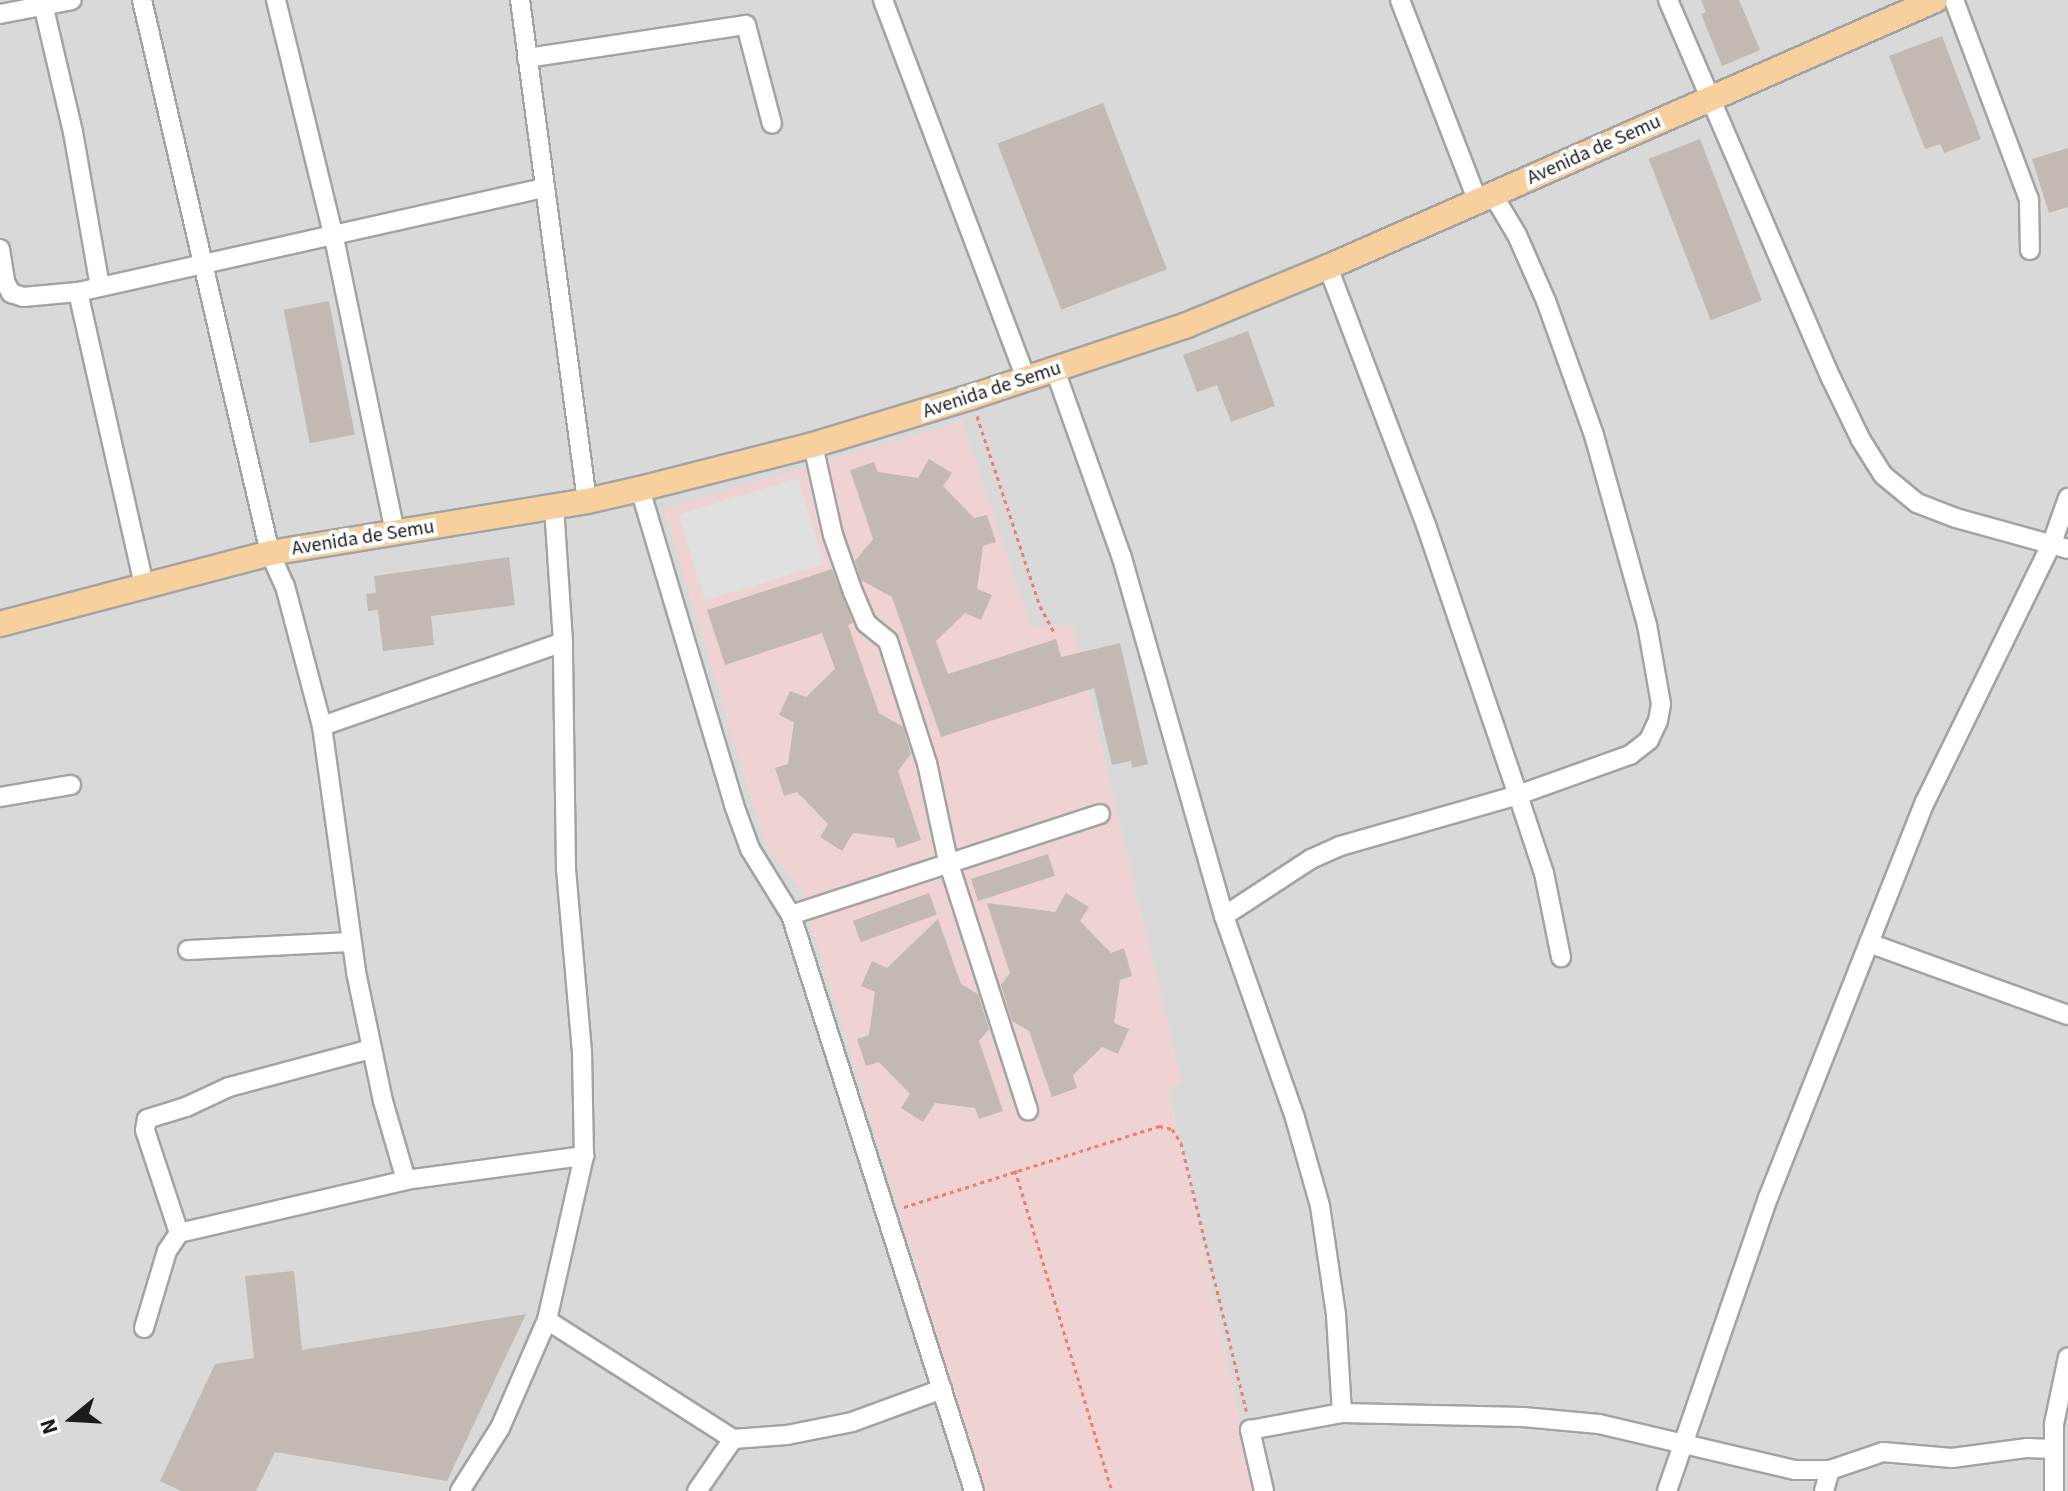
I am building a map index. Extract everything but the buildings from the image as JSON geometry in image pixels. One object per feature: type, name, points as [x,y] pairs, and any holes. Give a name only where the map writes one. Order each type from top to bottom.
[{"type":"main road","name":"Avenida de Semu","points":[[0,624],[270,553],[554,507],[640,489],[813,445],[1055,370],[1187,325],[1328,267],[1935,0]]},
{"type":"street","points":[[0,14],[43,3],[72,0]]},
{"type":"street","points":[[142,0],[270,553],[285,586],[322,726],[351,942],[371,1049],[406,1180]]},
{"type":"street","points":[[276,0],[333,233],[395,533]]},
{"type":"street","points":[[520,0],[542,188],[587,501]]},
{"type":"street","points":[[883,0],[1026,379]]},
{"type":"street","points":[[1224,916],[1311,859],[1340,846],[1518,795],[1630,755],[1649,740],[1661,704],[1647,625],[1589,421],[1537,280],[1485,198],[1400,0]]},
{"type":"street","points":[[1668,0],[1708,99],[1831,378],[1861,440],[1883,475],[1917,503],[1956,518],[2060,546]]},
{"type":"street","points":[[1954,0],[2029,200],[2030,250]]},
{"type":"street","points":[[43,3],[73,132],[100,287]]},
{"type":"street","points":[[527,58],[746,25],[772,124]]},
{"type":"street","points":[[0,249],[5,282],[11,293],[23,297],[78,292],[203,261],[542,188]]},
{"type":"street","points":[[1328,267],[1426,525],[1518,795],[1544,873],[1561,957]]},
{"type":"street","points":[[78,292],[144,584]]},
{"type":"street","points":[[1055,370],[1122,558],[1224,916],[1295,1118],[1320,1206],[1336,1315],[1342,1413]]},
{"type":"street","points":[[813,445],[833,535],[853,592],[866,623],[888,641],[927,763],[948,861],[1028,1110]]},
{"type":"street","points":[[640,489],[734,805],[750,849],[791,915],[974,1491]]},
{"type":"street","points":[[1667,1491],[1768,1198],[1925,802],[2060,546],[2068,498]]},
{"type":"street","points":[[460,1491],[500,1428],[547,1320],[584,1156],[582,1052],[566,869],[563,642],[554,507]]},
{"type":"street","points":[[322,726],[563,642]]},
{"type":"street","points":[[0,797],[71,785]]},
{"type":"street","points":[[791,915],[948,861],[1100,814]]},
{"type":"street","points":[[188,950],[351,942]]},
{"type":"street","points":[[1869,943],[2068,1015]]},
{"type":"street","points":[[179,1233],[145,1130],[147,1119],[186,1107],[229,1087],[371,1049]]},
{"type":"street","points":[[144,1328],[167,1251],[179,1233],[406,1180],[584,1156]]},
{"type":"street","points":[[547,1320],[733,1439],[841,1425],[942,1389]]},
{"type":"street","points":[[2054,1491],[2053,1449],[2061,1424],[2068,1357]]},
{"type":"street","points":[[1264,1491],[1250,1430],[1342,1413],[1523,1417],[1599,1424],[1680,1446],[1795,1470],[1830,1470],[1883,1452],[1952,1458],[2027,1448],[2053,1449]]},
{"type":"street","points":[[697,1491],[733,1439]]},
{"type":"street","points":[[1824,1491],[1830,1470]]},
{"type":"path","points":[[971,397],[1040,606],[1054,632]]},
{"type":"path","points":[[887,1213],[1159,1126],[1172,1129],[1181,1143],[1250,1430]]},
{"type":"path","points":[[1015,1170],[1112,1491]]},
{"type":"shaded area","points":[[0,0],[2068,0],[2068,1491],[1255,1491],[1169,1092],[1181,1081],[1073,626],[1030,627],[962,421],[664,509],[767,849],[800,887],[985,1491],[0,1491]]},
{"type":"shaded area","points":[[962,421],[1030,626],[1073,625],[1181,1081],[1169,1093],[1255,1491],[985,1491],[800,887],[767,849],[664,509]]},
{"type":"shaded area","points":[[798,478],[824,564],[705,601],[678,515]]}]
